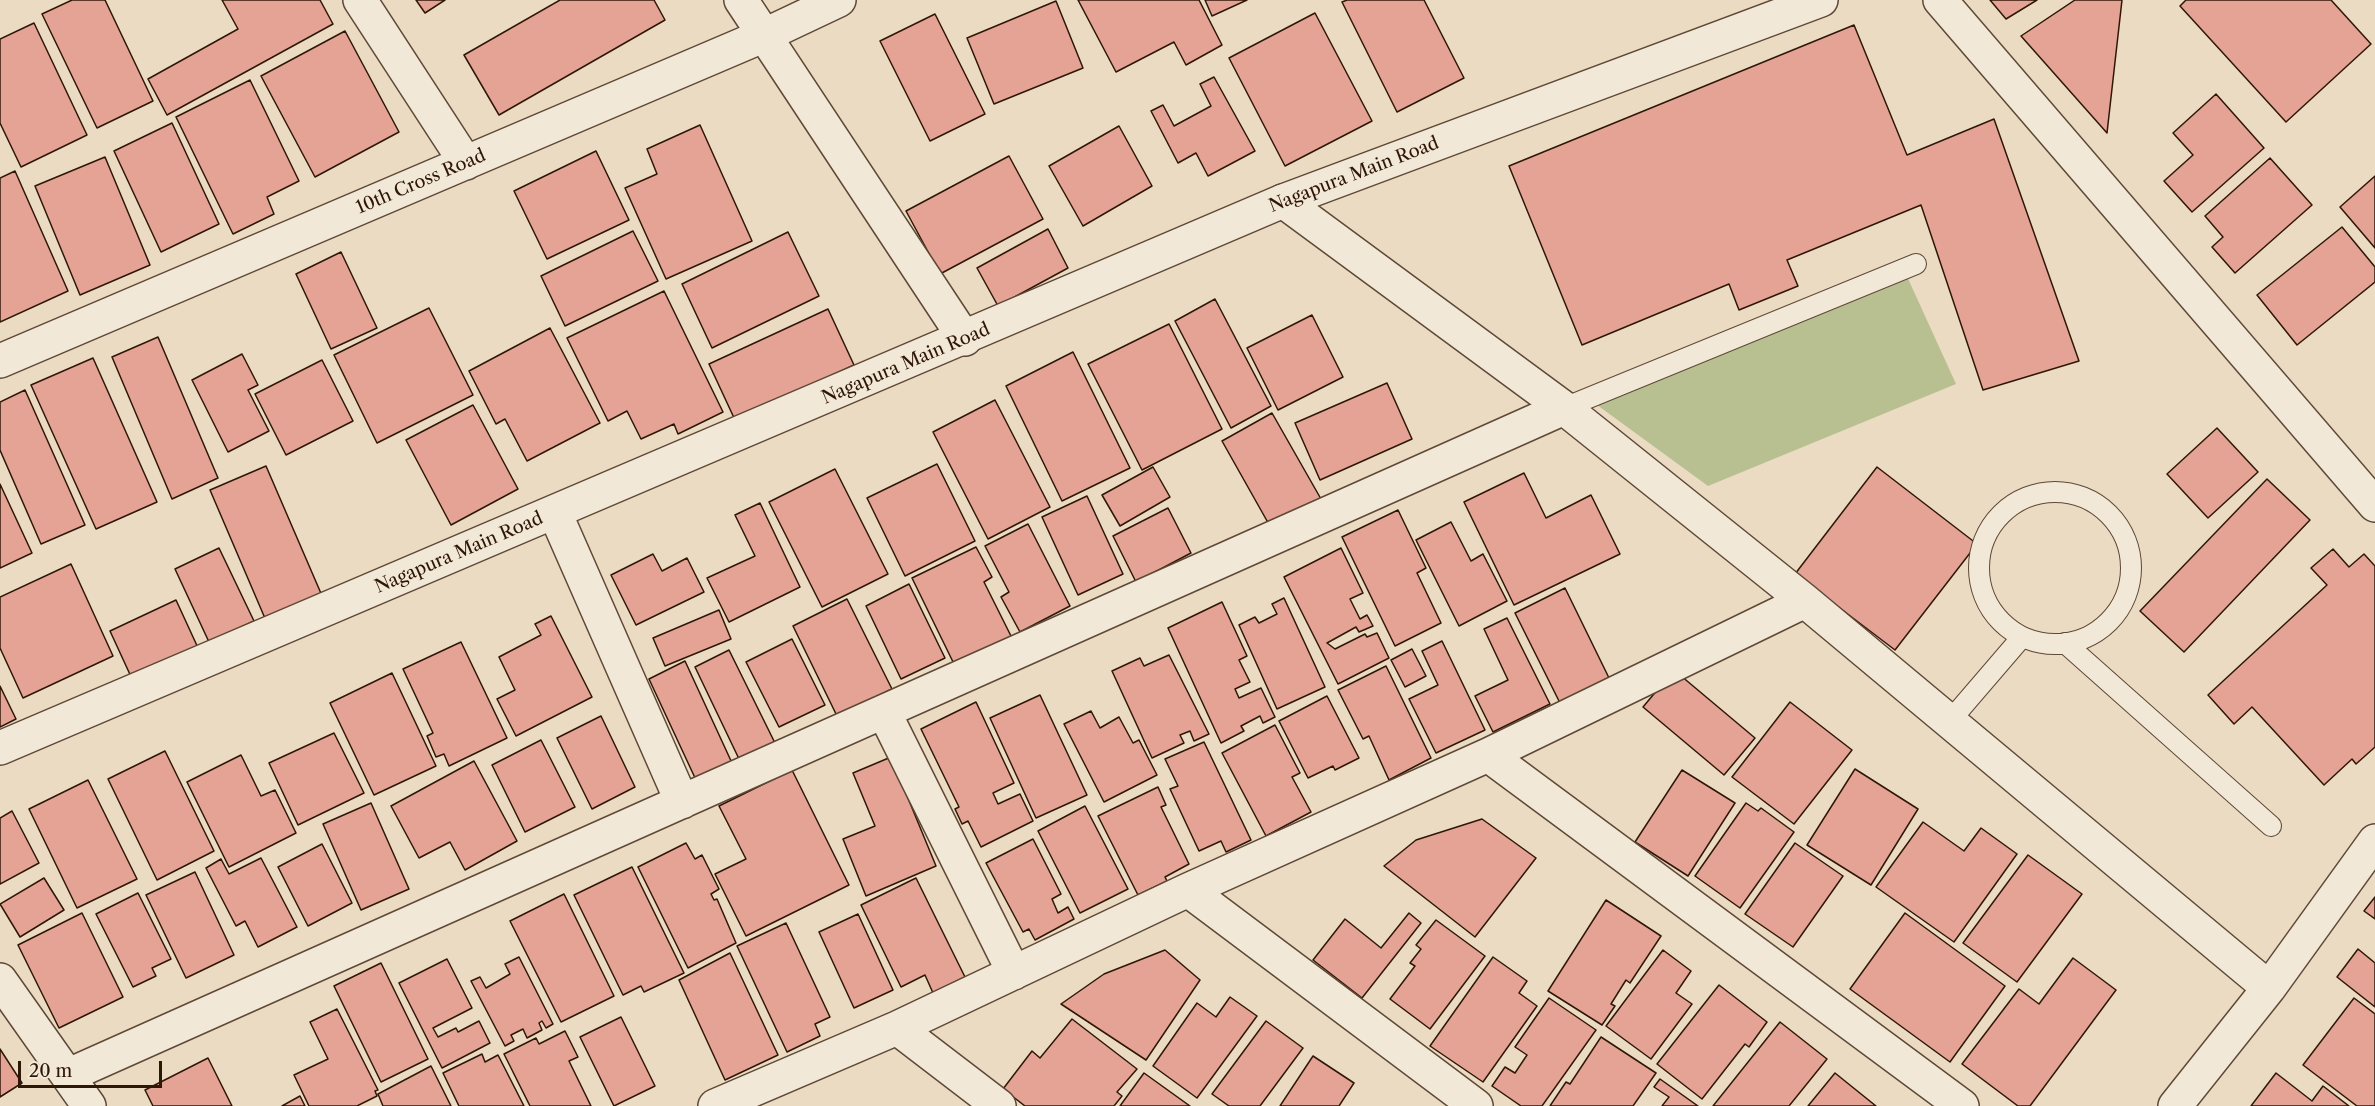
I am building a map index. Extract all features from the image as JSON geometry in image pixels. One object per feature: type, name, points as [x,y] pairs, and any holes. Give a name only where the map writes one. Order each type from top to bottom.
[{"type":"street","points":[[360,0],[466,163]]},
{"type":"street","points":[[741,0],[965,339]]},
{"type":"street","name":"10th Cross Road","points":[[0,361],[765,35],[840,0]]},
{"type":"street","name":"Nagapura Main Road","points":[[0,748],[965,339],[1283,201],[1821,0]]},
{"type":"street","points":[[1940,0],[2375,505]]},
{"type":"street","points":[[1283,201],[1563,408],[1805,601],[2269,988]]},
{"type":"street","points":[[69,1075],[1563,408]]},
{"type":"street","points":[[555,513],[682,802]]},
{"type":"street","points":[[715,1106],[897,1028],[1188,890],[1488,755],[1805,601]]},
{"type":"street","points":[[884,712],[1014,973]]},
{"type":"street","points":[[1488,755],[1962,1106]]},
{"type":"street","points":[[2175,1106],[2269,988],[2375,841]]},
{"type":"street","points":[[1188,890],[1476,1106]]},
{"type":"street","points":[[0,980],[89,1106]]},
{"type":"street","points":[[897,1028],[999,1106]]},
{"type":"lane","points":[[1563,408],[1916,264]]},
{"type":"lane","points":[[2065,492],[2089,499],[2109,514],[2124,534],[2131,558],[2130,583],[2121,606],[2105,625],[2087,637],[2065,644],[2043,643],[2022,637],[2003,624],[1990,607],[1980,587],[1979,562],[1984,538],[1998,517],[2017,502],[2041,493],[2065,492]]},
{"type":"lane","points":[[1949,722],[2022,637]]},
{"type":"lane","points":[[2065,644],[2271,826]]},
{"type":"green space","points":[[1900,261],[1956,384],[1708,486],[1582,394]]},
{"type":"building","points":[[72,0],[105,0],[153,101],[97,128],[42,14]]},
{"type":"building","points":[[222,0],[320,0],[333,24],[167,115],[148,79],[238,29]]},
{"type":"building","points":[[416,0],[445,0],[425,13]]},
{"type":"building","points":[[560,0],[654,0],[665,20],[499,115],[464,55]]},
{"type":"building","points":[[1078,0],[1199,0],[1222,45],[1186,65],[1174,42],[1116,72]]},
{"type":"building","points":[[1205,0],[1247,0],[1212,16]]},
{"type":"building","points":[[1347,0],[1424,0],[1464,78],[1397,112],[1342,2]]},
{"type":"building","points":[[1990,0],[2037,0],[2006,19]]},
{"type":"building","points":[[2075,0],[2122,0],[2107,133],[2021,36]]},
{"type":"building","points":[[2186,0],[2331,0],[2371,44],[2286,122],[2180,6]]},
{"type":"building","points":[[1056,1],[1083,68],[994,104],[967,38]]},
{"type":"building","points":[[1315,13],[1372,121],[1285,166],[1229,58]]},
{"type":"building","points":[[935,14],[985,114],[930,141],[880,41]]},
{"type":"building","points":[[34,23],[87,135],[21,167],[0,123],[0,39]]},
{"type":"building","points":[[1854,25],[1907,155],[1994,119],[2079,361],[1983,390],[1921,205],[1787,260],[1798,286],[1739,310],[1729,284],[1582,345],[1509,166]]},
{"type":"building","points":[[345,31],[399,132],[315,177],[261,76]]},
{"type":"building","points":[[1214,77],[1255,151],[1208,176],[1196,153],[1178,163],[1151,111],[1163,105],[1174,126],[1211,106],[1200,84]]},
{"type":"building","points":[[250,80],[299,181],[267,197],[274,214],[233,234],[176,117]]},
{"type":"building","points":[[2216,94],[2264,148],[2192,212],[2164,181],[2193,155],[2173,133]]},
{"type":"building","points":[[172,123],[219,224],[161,252],[114,151]]},
{"type":"building","points":[[700,125],[752,241],[666,279],[625,188],[657,174],[647,149]]},
{"type":"building","points":[[1119,126],[1152,186],[1083,226],[1049,166]]},
{"type":"building","points":[[596,151],[629,220],[547,259],[514,191]]},
{"type":"building","points":[[1009,156],[1043,219],[940,274],[906,211]]},
{"type":"building","points":[[105,157],[150,265],[80,295],[35,186]]},
{"type":"building","points":[[2270,158],[2312,205],[2235,273],[2212,247],[2223,237],[2205,216]]},
{"type":"building","points":[[15,171],[68,291],[0,322],[0,178]]},
{"type":"building","points":[[2375,176],[2375,248],[2340,207]]},
{"type":"building","points":[[2342,227],[2375,267],[2375,282],[2297,345],[2257,295]]},
{"type":"building","points":[[1048,229],[1068,268],[998,306],[977,268]]},
{"type":"building","points":[[633,231],[658,281],[565,326],[541,276]]},
{"type":"building","points":[[788,232],[819,296],[712,348],[682,284]]},
{"type":"building","points":[[341,252],[377,328],[331,349],[296,274]]},
{"type":"building","points":[[664,291],[723,412],[678,434],[674,424],[641,439],[627,411],[608,421],[567,338]]},
{"type":"building","points":[[1215,299],[1271,406],[1231,428],[1175,321]]},
{"type":"building","points":[[429,308],[473,395],[377,443],[334,355]]},
{"type":"building","points":[[828,309],[854,365],[735,420],[709,364]]},
{"type":"building","points":[[1312,315],[1343,377],[1278,410],[1247,348]]},
{"type":"building","points":[[1169,324],[1222,429],[1142,470],[1088,364]]},
{"type":"building","points":[[550,328],[600,423],[527,461],[505,419],[496,424],[469,371]]},
{"type":"building","points":[[158,337],[218,478],[172,499],[112,357]]},
{"type":"building","points":[[1073,352],[1130,468],[1062,501],[1006,386]]},
{"type":"building","points":[[242,354],[258,385],[248,390],[269,431],[228,452],[192,380]]},
{"type":"building","points":[[93,358],[157,502],[96,529],[31,385]]},
{"type":"building","points":[[322,360],[353,421],[286,455],[255,394]]},
{"type":"building","points":[[1387,383],[1412,439],[1320,480],[1295,423]]},
{"type":"building","points":[[25,390],[85,525],[41,544],[0,450],[0,402]]},
{"type":"building","points":[[995,400],[1050,507],[988,539],[933,432]]},
{"type":"building","points":[[473,405],[518,489],[451,525],[406,440]]},
{"type":"building","points":[[1272,413],[1321,499],[1271,528],[1222,441]]},
{"type":"building","points":[[2217,428],[2258,472],[2208,518],[2167,474]]},
{"type":"building","points":[[937,464],[975,541],[905,576],[867,498]]},
{"type":"building","points":[[266,466],[323,598],[267,623],[210,490]]},
{"type":"building","points":[[1153,467],[1170,497],[1120,526],[1102,495]]},
{"type":"building","points":[[1877,467],[1977,544],[1895,650],[1795,574]]},
{"type":"building","points":[[835,469],[888,574],[822,607],[769,502]]},
{"type":"building","points":[[1524,473],[1546,518],[1591,495],[1620,554],[1514,605],[1464,502]]},
{"type":"building","points":[[2267,479],[2310,520],[2184,652],[2140,611]]},
{"type":"building","points":[[0,484],[32,553],[0,568]]},
{"type":"building","points":[[1087,496],[1123,574],[1078,595],[1042,517]]},
{"type":"building","points":[[760,503],[800,587],[729,622],[707,578],[755,556],[735,515]]},
{"type":"building","points":[[1168,508],[1191,553],[1136,582],[1113,536]]},
{"type":"building","points":[[1398,510],[1426,568],[1417,573],[1441,623],[1395,646],[1342,537]]},
{"type":"building","points":[[1451,522],[1471,561],[1483,554],[1507,601],[1459,626],[1416,540]]},
{"type":"building","points":[[1028,524],[1070,606],[1020,632],[1001,597],[1009,592],[985,546]]},
{"type":"building","points":[[976,547],[992,577],[984,582],[1012,638],[955,666],[912,578]]},
{"type":"building","points":[[219,548],[254,621],[209,642],[175,569]]},
{"type":"building","points":[[1341,548],[1363,593],[1350,599],[1360,619],[1367,615],[1373,626],[1359,632],[1356,627],[1327,643],[1335,649],[1365,634],[1367,637],[1377,633],[1389,658],[1338,684],[1284,577]]},
{"type":"building","points":[[2333,549],[2349,567],[2364,554],[2375,566],[2375,747],[2356,764],[2352,759],[2324,785],[2252,707],[2234,724],[2208,695],[2327,585],[2311,568]]},
{"type":"building","points":[[653,554],[662,571],[687,558],[704,592],[636,625],[611,575]]},
{"type":"building","points":[[71,564],[113,656],[23,698],[0,648],[0,597]]},
{"type":"building","points":[[909,584],[945,658],[901,679],[866,606]]},
{"type":"building","points":[[1565,588],[1611,682],[1562,707],[1515,613]]},
{"type":"building","points":[[1284,598],[1325,687],[1277,709],[1239,625],[1255,617],[1259,623],[1277,614],[1272,604]]},
{"type":"building","points":[[847,599],[892,689],[837,716],[793,626]]},
{"type":"building","points":[[176,600],[199,650],[133,681],[110,631]]},
{"type":"building","points":[[1222,602],[1247,656],[1239,660],[1250,682],[1235,689],[1239,698],[1261,688],[1275,717],[1263,723],[1260,716],[1241,726],[1244,731],[1221,743],[1168,628]]},
{"type":"building","points":[[719,610],[731,639],[665,666],[653,638]]},
{"type":"building","points":[[551,616],[592,697],[516,736],[497,699],[515,690],[499,657],[541,635],[535,624]]},
{"type":"building","points":[[1507,618],[1550,704],[1493,732],[1475,696],[1508,680],[1484,629]]},
{"type":"building","points":[[792,639],[825,705],[779,727],[746,662]]},
{"type":"building","points":[[1442,641],[1485,730],[1436,753],[1409,699],[1438,685],[1422,651]]},
{"type":"building","points":[[461,642],[507,738],[449,766],[444,754],[436,757],[427,736],[433,733],[403,669]]},
{"type":"building","points":[[1412,649],[1426,676],[1405,687],[1391,660]]},
{"type":"building","points":[[729,650],[775,743],[740,761],[695,667]]},
{"type":"building","points":[[1169,655],[1209,734],[1194,741],[1190,731],[1180,735],[1184,743],[1152,758],[1112,671],[1140,658],[1144,666]]},
{"type":"building","points":[[685,661],[732,763],[696,780],[649,679]]},
{"type":"building","points":[[1386,666],[1431,758],[1389,780],[1369,736],[1363,739],[1338,690]]},
{"type":"building","points":[[1674,670],[1755,738],[1724,775],[1643,707]]},
{"type":"building","points":[[392,673],[436,766],[374,795],[330,703]]},
{"type":"building","points":[[0,686],[16,719],[0,727]]},
{"type":"building","points":[[1040,695],[1087,795],[1036,818],[990,718]]},
{"type":"building","points":[[1327,696],[1359,758],[1335,770],[1333,766],[1308,778],[1279,721]]},
{"type":"building","points":[[976,702],[1014,783],[993,793],[998,804],[1020,794],[1033,821],[981,847],[968,821],[962,824],[955,809],[959,807],[921,729]]},
{"type":"building","points":[[1790,702],[1852,750],[1794,824],[1732,777]]},
{"type":"building","points":[[1091,711],[1100,728],[1119,717],[1133,743],[1139,740],[1157,775],[1104,802],[1064,724]]},
{"type":"building","points":[[601,716],[635,787],[592,809],[557,738]]},
{"type":"building","points":[[1275,725],[1300,773],[1292,777],[1311,812],[1266,836],[1222,753]]},
{"type":"building","points":[[334,733],[364,793],[298,825],[269,763]]},
{"type":"building","points":[[541,740],[575,807],[525,832],[492,765]]},
{"type":"building","points":[[1204,742],[1251,840],[1226,852],[1221,841],[1199,851],[1170,789],[1178,786],[1165,759]]},
{"type":"building","points":[[165,751],[214,851],[157,880],[108,779]]},
{"type":"building","points":[[241,755],[261,796],[275,790],[296,833],[229,867],[187,782]]},
{"type":"building","points":[[891,757],[936,866],[866,896],[843,839],[875,826],[853,773]]},
{"type":"building","points":[[474,761],[517,841],[465,870],[450,842],[419,858],[391,806]]},
{"type":"building","points":[[1855,769],[1918,809],[1871,885],[1807,845]]},
{"type":"building","points":[[792,770],[849,885],[746,936],[715,874],[746,859],[719,806]]},
{"type":"building","points":[[1682,770],[1735,803],[1688,876],[1635,842]]},
{"type":"building","points":[[88,780],[137,879],[77,908],[29,809]]},
{"type":"building","points":[[1158,787],[1166,805],[1161,807],[1189,864],[1165,877],[1167,881],[1138,895],[1098,816]]},
{"type":"building","points":[[371,803],[409,889],[361,910],[323,824]]},
{"type":"building","points":[[1746,803],[1758,811],[1761,808],[1794,832],[1740,908],[1695,876]]},
{"type":"building","points":[[1085,806],[1128,889],[1080,913],[1038,831]]},
{"type":"building","points":[[12,811],[39,863],[0,884],[0,818]]},
{"type":"building","points":[[1482,819],[1536,858],[1475,937],[1384,866],[1416,840]]},
{"type":"building","points":[[1923,822],[1964,851],[1981,828],[2017,854],[1954,942],[1876,887]]},
{"type":"building","points":[[1033,839],[1061,894],[1052,899],[1058,913],[1068,907],[1074,919],[1035,940],[1029,929],[1023,932],[986,863]]},
{"type":"building","points":[[686,843],[695,859],[702,855],[719,889],[711,894],[714,900],[717,899],[736,943],[688,968],[638,867]]},
{"type":"building","points":[[1795,843],[1843,876],[1793,947],[1745,914]]},
{"type":"building","points":[[322,844],[352,903],[308,926],[278,867]]},
{"type":"building","points":[[2028,855],[2082,894],[2017,982],[1963,943]]},
{"type":"building","points":[[261,858],[297,927],[258,947],[245,921],[236,926],[206,868],[221,859],[229,874]]},
{"type":"building","points":[[632,867],[684,973],[644,992],[641,986],[623,995],[574,895]]},
{"type":"building","points":[[195,872],[234,955],[186,978],[146,895]]},
{"type":"building","points":[[44,878],[64,910],[20,937],[0,904]]},
{"type":"building","points":[[916,878],[965,977],[933,993],[925,975],[901,987],[861,905]]},
{"type":"building","points":[[138,893],[171,959],[152,968],[156,976],[133,987],[96,914]]},
{"type":"building","points":[[564,894],[614,996],[561,1022],[510,921]]},
{"type":"building","points":[[2375,897],[2375,919],[2364,911]]},
{"type":"building","points":[[1606,900],[1661,936],[1630,983],[1626,980],[1611,1004],[1615,1006],[1602,1025],[1548,991]]},
{"type":"building","points":[[82,913],[123,997],[59,1028],[18,945]]},
{"type":"building","points":[[1409,913],[1421,923],[1362,998],[1313,960],[1345,919],[1381,948]]},
{"type":"building","points":[[1905,913],[2005,986],[1950,1062],[1850,989]]},
{"type":"building","points":[[858,914],[893,990],[854,1008],[819,932]]},
{"type":"building","points":[[1436,920],[1485,956],[1430,1029],[1390,999],[1415,966],[1410,963],[1421,949],[1416,945]]},
{"type":"building","points":[[786,923],[830,1017],[815,1024],[820,1036],[787,1052],[737,946]]},
{"type":"building","points":[[2358,949],[2375,963],[2375,1007],[2337,977]]},
{"type":"building","points":[[1165,950],[1200,980],[1146,1060],[1061,1004],[1104,974]]},
{"type":"building","points":[[1663,950],[1691,971],[1676,993],[1692,1004],[1651,1059],[1606,1026]]},
{"type":"building","points":[[730,953],[778,1055],[725,1080],[679,980]]},
{"type":"building","points":[[519,957],[553,1024],[546,1028],[542,1021],[539,1023],[542,1030],[527,1038],[523,1029],[511,1035],[514,1041],[505,1046],[471,981],[480,977],[486,988],[510,974],[505,964]]},
{"type":"building","points":[[1493,957],[1527,981],[1519,993],[1537,1006],[1483,1082],[1430,1046]]},
{"type":"building","points":[[2073,958],[2116,990],[2030,1106],[2018,1106],[1962,1064],[2019,989],[2039,1004]]},
{"type":"building","points":[[447,959],[472,1008],[433,1028],[438,1037],[456,1028],[458,1032],[479,1021],[490,1043],[442,1068],[399,983]]},
{"type":"building","points":[[381,963],[428,1059],[381,1082],[334,986]]},
{"type":"building","points":[[1719,985],[1767,1022],[1749,1047],[1745,1044],[1702,1099],[1657,1064]]},
{"type":"building","points":[[1230,997],[1257,1016],[1197,1098],[1153,1066],[1197,1003],[1216,1017]]},
{"type":"building","points":[[1549,998],[1596,1030],[1542,1106],[1521,1106],[1492,1086],[1505,1067],[1515,1073],[1527,1055],[1515,1047]]},
{"type":"building","points":[[2354,998],[2375,1014],[2375,1106],[2357,1106],[2303,1065]]},
{"type":"building","points":[[337,1009],[378,1090],[375,1091],[377,1096],[357,1106],[309,1106],[294,1075],[328,1059],[310,1022]]},
{"type":"building","points":[[621,1017],[655,1086],[614,1106],[580,1037]]},
{"type":"building","points":[[1072,1019],[1137,1069],[1117,1092],[1122,1096],[1114,1106],[1025,1106],[1003,1089],[1032,1051],[1040,1058]]},
{"type":"building","points":[[1266,1021],[1303,1048],[1260,1106],[1229,1106],[1212,1094]]},
{"type":"building","points":[[1780,1022],[1827,1059],[1789,1106],[1713,1106]]},
{"type":"building","points":[[565,1031],[578,1057],[569,1061],[591,1106],[530,1106],[504,1054],[536,1038],[539,1044]]},
{"type":"building","points":[[1601,1037],[1656,1073],[1633,1106],[1550,1106],[1566,1082],[1570,1084]]},
{"type":"building","points":[[0,1049],[22,1083],[0,1097]]},
{"type":"building","points":[[482,1054],[485,1062],[498,1055],[524,1106],[459,1106],[443,1073]]},
{"type":"building","points":[[1313,1056],[1354,1083],[1339,1106],[1280,1106]]},
{"type":"building","points":[[208,1058],[232,1106],[153,1106],[145,1090]]},
{"type":"building","points":[[431,1066],[451,1106],[383,1106],[378,1094]]},
{"type":"building","points":[[1144,1073],[1190,1106],[1120,1106]]},
{"type":"building","points":[[1835,1073],[1876,1106],[1808,1106]]},
{"type":"building","points":[[2276,1073],[2312,1101],[2323,1086],[2349,1106],[2251,1106]]},
{"type":"building","points":[[1660,1079],[1698,1106],[1662,1106],[1669,1097],[1654,1087]]},
{"type":"building","points":[[300,1096],[305,1106],[282,1106]]}]
